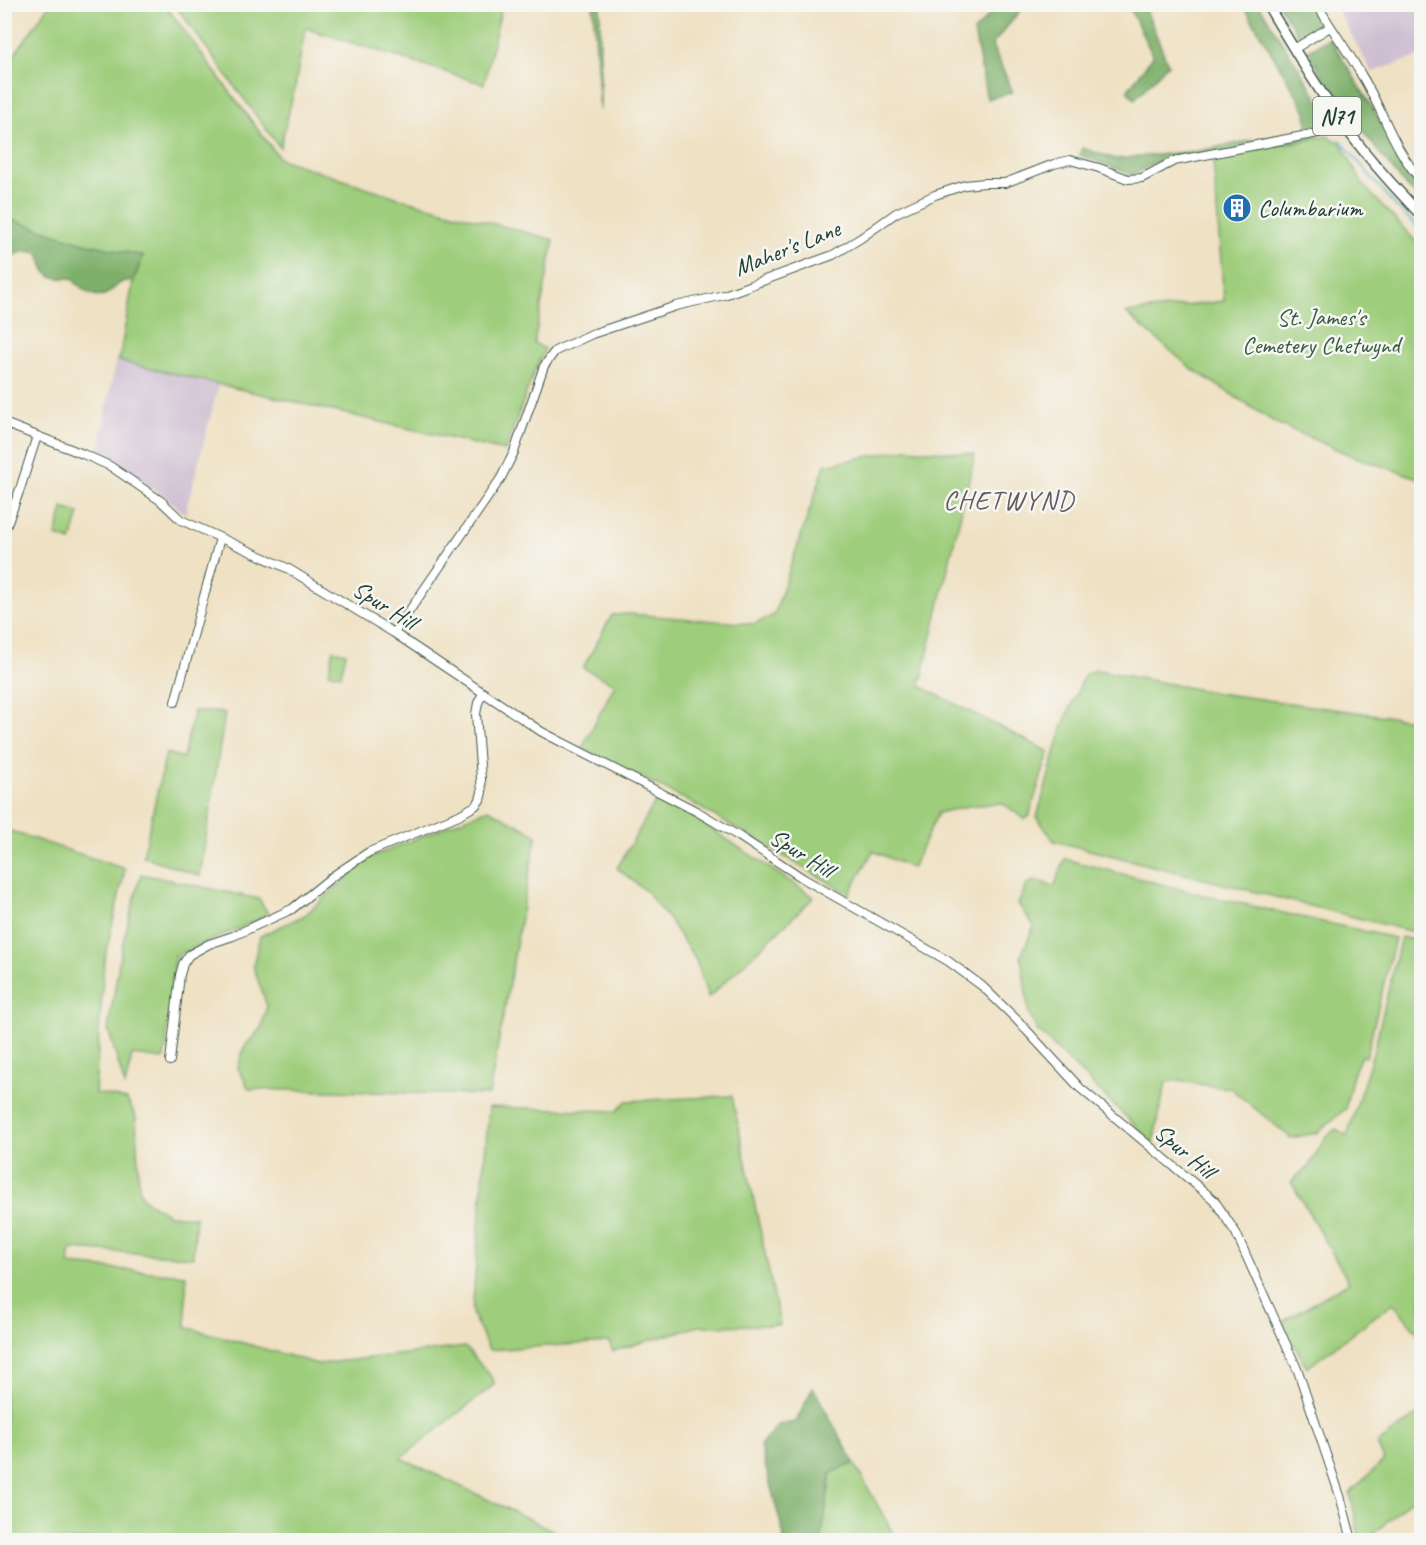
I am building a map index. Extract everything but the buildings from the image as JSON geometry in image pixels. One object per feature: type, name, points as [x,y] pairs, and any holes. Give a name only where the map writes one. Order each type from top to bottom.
[{"type":"main road","name":"N71","points":[[1267,4],[1341,121],[1398,192],[1422,216]]},
{"type":"street","points":[[1317,4],[1362,75],[1397,146],[1415,175],[1422,181]]},
{"type":"street","points":[[1294,49],[1330,27]]},
{"type":"street","name":"Maher's Lane","points":[[394,633],[501,478],[520,436],[544,366],[555,351],[592,334],[676,306],[724,294],[833,255],[896,213],[935,195],[965,185],[1005,183],[1070,160],[1128,179],[1142,178],[1174,161],[1238,150],[1318,132],[1329,129],[1341,121]]},
{"type":"street","name":"Spur Hill","points":[[4,423],[83,453],[110,466],[161,501],[181,520],[287,568],[394,633],[542,732],[698,812],[804,879],[948,961],[982,986],[1080,1088],[1214,1200],[1236,1233],[1298,1371],[1340,1496],[1352,1540]]},
{"type":"street","points":[[4,533],[37,436]]},
{"type":"street","points":[[175,702],[220,538]]},
{"type":"street","points":[[170,1061],[180,975],[189,955],[209,944],[233,936],[292,909],[333,876],[369,852],[459,815],[475,806],[482,792],[476,714],[483,693]]},
{"type":"shaded area","points":[[1335,5],[1421,5],[1421,56],[1372,72]]},
{"type":"shaded area","points":[[116,358],[219,383],[185,514],[114,461],[98,454]]},
{"type":"green space","points":[[50,4],[165,5],[280,159],[402,199],[554,240],[534,343],[545,349],[534,372],[505,451],[119,361],[133,282],[143,256],[80,242],[13,221],[5,258],[5,68]]},
{"type":"green space","points":[[175,5],[502,5],[484,84],[305,28],[296,82],[280,148]]},
{"type":"green space","points":[[593,5],[600,5],[600,111]]},
{"type":"green space","points":[[998,5],[1025,5],[992,45],[1013,92],[987,99],[974,32]]},
{"type":"green space","points":[[1128,5],[1144,5],[1168,64],[1135,99],[1127,91],[1153,56]]},
{"type":"green space","points":[[1243,5],[1259,5],[1332,121],[1310,140],[1156,162],[1133,175],[1079,155],[1082,148],[1116,159],[1196,151],[1307,130],[1306,111]]},
{"type":"green space","points":[[1279,5],[1307,5],[1322,25],[1300,38]]},
{"type":"green space","points":[[1330,38],[1421,192],[1421,201],[1403,183],[1336,97],[1307,51]]},
{"type":"green space","name":"St. James's Cemetery Chetwynd","points":[[1327,136],[1341,143],[1363,185],[1421,247],[1421,479],[1352,456],[1276,423],[1192,369],[1126,313],[1224,301],[1213,158]]},
{"type":"green space","points":[[13,220],[80,242],[143,256],[133,282],[121,282],[108,293],[98,296],[88,292],[71,278],[49,275],[40,255],[34,252],[25,251],[5,258]]},
{"type":"green space","points":[[906,449],[975,454],[920,686],[1049,752],[1029,816],[1025,819],[1002,803],[969,806],[938,813],[912,868],[873,851],[849,894],[692,803],[582,748],[615,684],[583,668],[612,615],[629,614],[754,624],[774,615],[825,465]]},
{"type":"green space","points":[[63,508],[79,513],[71,541],[56,536]]},
{"type":"green space","points":[[333,650],[346,653],[341,675],[329,673]]},
{"type":"green space","points":[[1097,670],[1217,693],[1421,721],[1421,934],[1054,841],[1037,817],[1063,725],[1085,674]]},
{"type":"green space","points":[[194,711],[225,713],[200,876],[143,856],[166,753],[183,758]]},
{"type":"green space","points":[[657,799],[690,815],[814,897],[708,998],[696,960],[669,920],[647,892],[617,868]]},
{"type":"green space","points":[[488,809],[537,835],[489,1095],[249,1089],[238,1068],[244,1047],[261,1028],[267,1006],[253,966],[260,936],[305,915],[369,858]]},
{"type":"green space","points":[[4,829],[125,869],[104,961],[95,1093],[127,1100],[136,1117],[139,1188],[143,1199],[169,1215],[196,1217],[193,1257],[71,1249],[69,1265],[186,1275],[186,1327],[318,1364],[465,1347],[495,1384],[401,1458],[573,1540],[5,1540]]},
{"type":"green space","points":[[1065,859],[1203,895],[1395,938],[1366,1057],[1361,1056],[1353,1074],[1345,1109],[1317,1133],[1291,1138],[1230,1088],[1179,1080],[1166,1082],[1153,1143],[1037,1030],[1029,1014],[1021,956],[1034,926],[1018,904],[1027,884],[1036,880],[1054,887]]},
{"type":"green space","points":[[141,874],[259,899],[269,915],[175,956],[164,1059],[132,1055],[125,1086],[108,1029],[122,946]]},
{"type":"green space","points":[[1401,937],[1422,942],[1421,1337],[1393,1303],[1307,1368],[1282,1322],[1349,1282],[1291,1182],[1308,1167],[1326,1137],[1336,1129],[1347,1136],[1374,1050]]},
{"type":"green space","points":[[732,1096],[780,1325],[699,1326],[613,1351],[609,1342],[489,1350],[472,1313],[489,1107],[617,1111],[626,1101]]},
{"type":"green space","points":[[813,1387],[854,1463],[831,1473],[821,1540],[783,1540],[784,1536],[760,1446],[778,1425],[796,1422]]},
{"type":"green space","points":[[1421,1412],[1421,1490],[1367,1540],[1360,1540],[1350,1493],[1384,1460],[1377,1444]]},
{"type":"green space","points":[[854,1463],[897,1540],[821,1540],[831,1473]]},
{"type":"waterway","points":[[1340,140],[1398,209],[1422,230]]},
{"type":"place","name":"Columbarium","points":[[1237,208]]},
{"type":"district","name":"CHETWYND","points":[[1009,500]]}]
